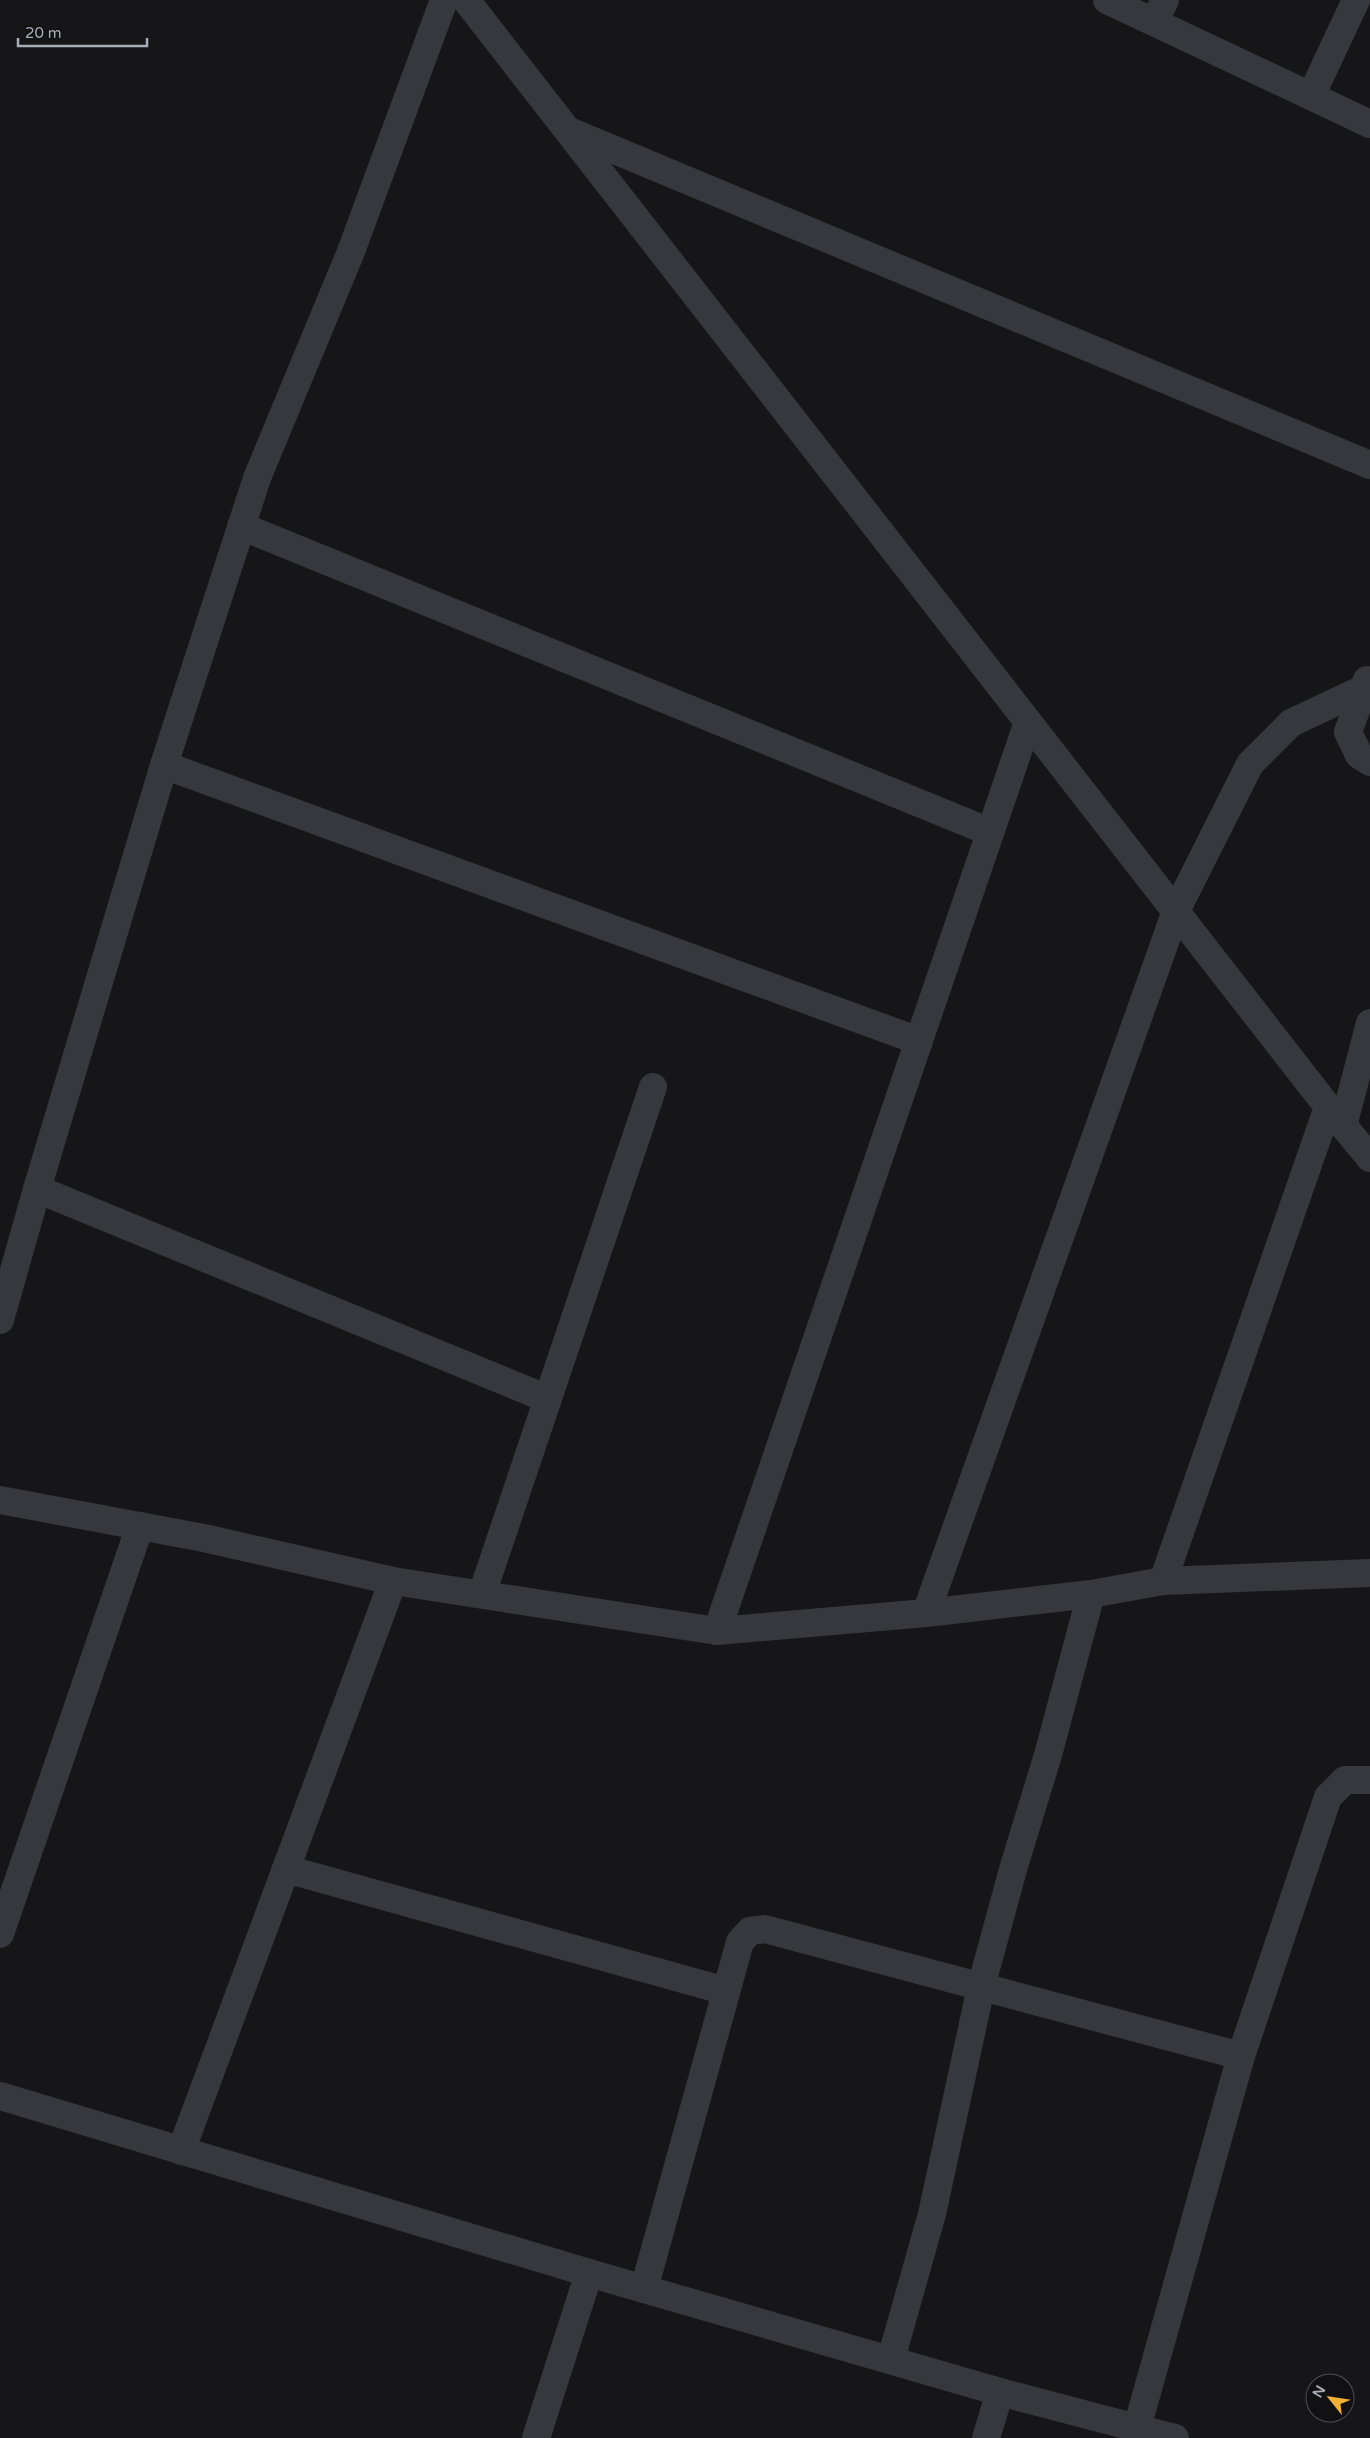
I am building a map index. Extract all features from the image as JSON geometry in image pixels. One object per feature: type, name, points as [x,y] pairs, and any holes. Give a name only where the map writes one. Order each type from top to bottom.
[{"type":"street","points":[[0,1320],[37,1189],[164,765],[256,478],[350,254],[444,0]]},
{"type":"street","points":[[466,0],[1335,1116],[1370,1158]]},
{"type":"street","points":[[1107,0],[1160,11],[1311,96],[1370,124]]},
{"type":"street","points":[[1311,96],[1356,0]]},
{"type":"street","points":[[568,130],[1370,465]]},
{"type":"street","points":[[241,526],[990,832]]},
{"type":"street","points":[[1367,680],[1348,732],[1359,755],[1370,762]]},
{"type":"street","points":[[926,1614],[1176,911],[1250,764],[1291,723],[1367,680]]},
{"type":"street","points":[[717,1631],[1028,722]]},
{"type":"street","points":[[164,765],[919,1041]]},
{"type":"street","points":[[1163,1581],[1370,1023]]},
{"type":"street","points":[[482,1594],[653,1087]]},
{"type":"street","points":[[37,1189],[548,1399]]},
{"type":"street","points":[[0,1500],[140,1526],[393,1581],[717,1631],[926,1614],[1091,1594],[1163,1581],[1370,1573]]},
{"type":"street","points":[[0,1934],[140,1526]]},
{"type":"street","points":[[181,2151],[393,1581]]},
{"type":"street","points":[[891,2359],[932,2214],[981,1987],[1014,1866],[1048,1756],[1091,1594]]},
{"type":"street","points":[[1137,2428],[1241,2056],[1328,1797],[1345,1780],[1370,1780]]},
{"type":"street","points":[[286,1868],[726,1991]]},
{"type":"street","points":[[644,2289],[740,1942],[750,1931],[765,1929],[1241,2056]]},
{"type":"street","points":[[0,2096],[589,2273],[1000,2392],[1175,2438]]},
{"type":"street","points":[[536,2438],[589,2273]]},
{"type":"street","points":[[986,2438],[1000,2392]]}]
